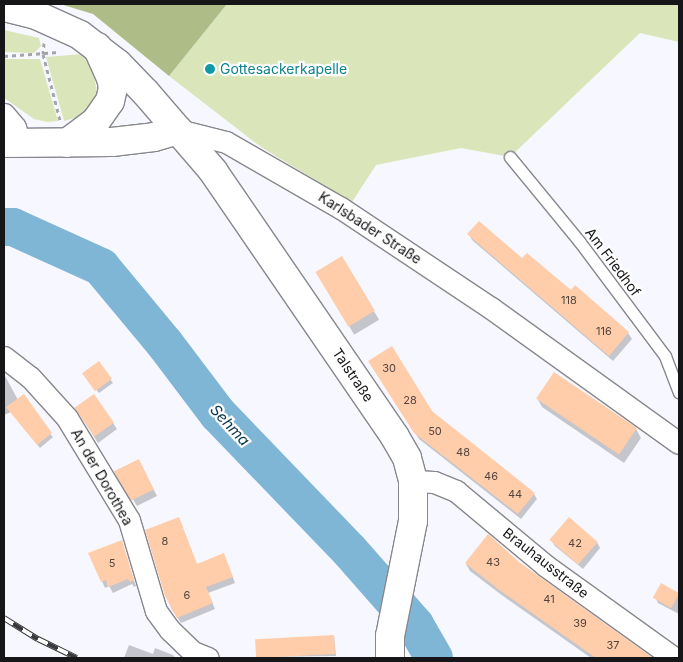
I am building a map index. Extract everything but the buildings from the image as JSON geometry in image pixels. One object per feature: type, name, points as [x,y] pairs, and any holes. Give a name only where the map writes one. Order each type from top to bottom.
[{"type":"main road","name":"Talstraße","points":[[4,7],[36,15],[57,23],[97,47],[118,64],[213,171],[395,437],[407,458],[414,481],[413,520],[390,647]]},
{"type":"main road","points":[[67,143],[96,121],[110,101],[113,88],[111,78],[97,47]]},
{"type":"main road","points":[[12,143],[67,143],[154,137],[178,130]]},
{"type":"street","points":[[4,114],[15,127],[12,143]]},
{"type":"street","name":"Karlsbader Straße","points":[[178,130],[226,142],[341,208],[491,308],[679,443]]},
{"type":"street","name":"An der Dorothea","points":[[4,357],[30,377],[67,418],[130,520],[156,611],[170,630],[193,652],[208,658]]},
{"type":"street","name":"Brauhausstraße","points":[[414,481],[434,482],[456,491],[546,566],[674,658]]},
{"type":"lane","name":"Am Friedhof","points":[[510,158],[579,241],[665,356],[679,392]]},
{"type":"path","points":[[44,37],[43,54],[67,143]]},
{"type":"path","points":[[4,56],[61,52]]},
{"type":"green space","points":[[60,4],[227,4],[169,76],[93,14]]},
{"type":"green space","points":[[227,4],[679,4],[679,42],[640,33],[510,157],[461,148],[376,165],[352,202],[261,147],[169,76]]},
{"type":"green space","points":[[4,30],[39,38],[41,46],[34,53],[4,52]]},
{"type":"green space","points":[[82,54],[93,71],[97,92],[89,109],[79,117],[64,121],[46,57]]},
{"type":"green space","points":[[4,59],[40,59],[58,121],[47,122],[34,119],[4,98]]},
{"type":"waterway","name":"Sehma","points":[[4,227],[13,227],[101,267],[165,344],[218,414],[349,550],[415,625],[434,658]]},
{"type":"railway","points":[[4,618],[38,639],[77,658]]},
{"type":"place","name":"Gottesackerkapelle","points":[[210,69]]}]
